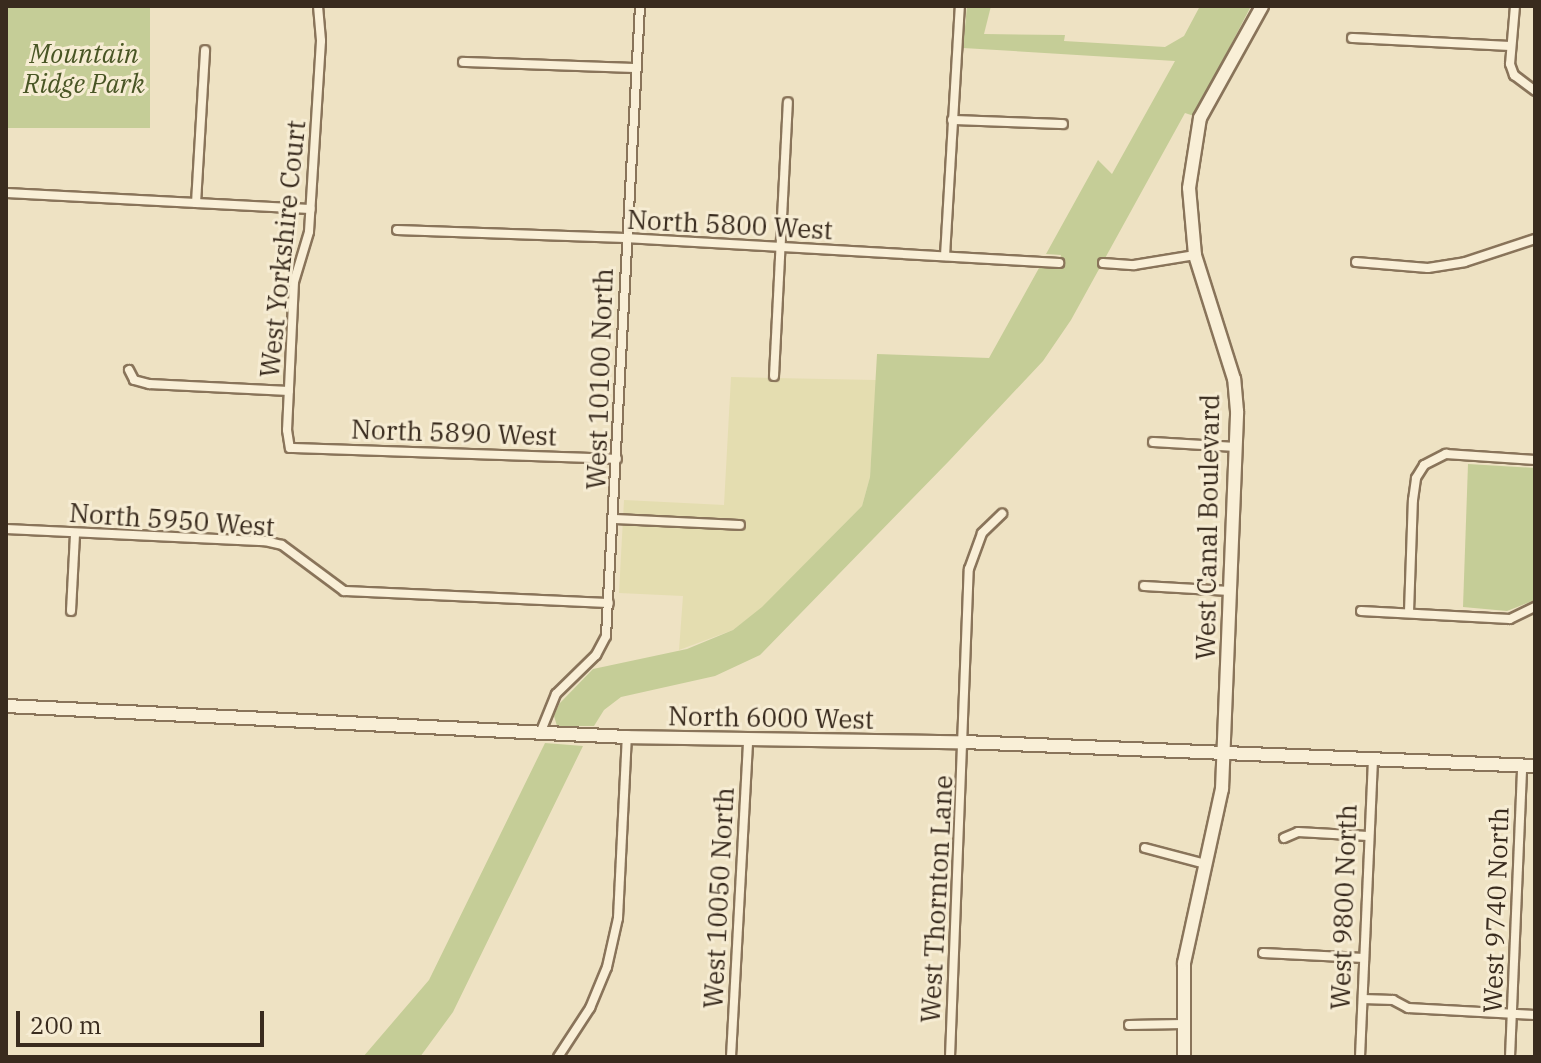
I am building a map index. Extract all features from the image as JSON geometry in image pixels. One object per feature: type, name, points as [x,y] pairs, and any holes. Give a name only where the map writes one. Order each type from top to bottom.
[{"type":"street","name":"West Yorkshire Court","points":[[290,448],[294,282],[309,232],[311,209],[321,41],[318,6]]},
{"type":"street","name":"West 10100 North","points":[[541,731],[556,694],[601,646],[606,636],[617,459],[625,238],[640,6]]},
{"type":"street","points":[[945,256],[960,6]]},
{"type":"street","name":"West Canal Boulevard","points":[[1184,1057],[1184,963],[1205,864],[1218,820],[1224,752],[1236,447],[1234,379],[1195,255],[1189,188],[1200,118],[1262,6]]},
{"type":"street","points":[[1515,6],[1511,46],[1514,75],[1535,91]]},
{"type":"street","points":[[1352,38],[1511,46]]},
{"type":"street","points":[[196,203],[205,50]]},
{"type":"street","points":[[463,62],[637,68]]},
{"type":"street","points":[[774,376],[788,102]]},
{"type":"street","points":[[952,120],[1063,124]]},
{"type":"street","points":[[6,193],[311,209]]},
{"type":"street","name":"North 5800 West","points":[[397,230],[625,238],[1059,263]]},
{"type":"street","points":[[1356,262],[1428,268],[1465,262],[1535,239]]},
{"type":"street","points":[[1103,263],[1134,265],[1195,255]]},
{"type":"street","points":[[129,370],[134,380],[149,384],[289,391]]},
{"type":"street","points":[[1153,442],[1236,447]]},
{"type":"street","name":"North 5890 West","points":[[290,448],[617,459]]},
{"type":"street","points":[[1409,612],[1413,500],[1416,478],[1424,465],[1446,454],[1535,460]]},
{"type":"street","name":"West Thornton Lane","points":[[950,1057],[969,569],[982,533],[1002,514]]},
{"type":"street","points":[[614,519],[740,525]]},
{"type":"street","name":"North 5950 West","points":[[6,529],[282,545],[344,591],[609,603]]},
{"type":"street","points":[[71,611],[75,534]]},
{"type":"street","points":[[1144,586],[1230,591]]},
{"type":"street","points":[[1361,611],[1510,619],[1535,607]]},
{"type":"street","name":"North 6000 West","points":[[6,706],[627,737],[964,742],[1528,765]]},
{"type":"street","points":[[558,1057],[590,1008],[607,967],[618,918],[627,737]]},
{"type":"street","name":"West 10050 North","points":[[731,1057],[748,741]]},
{"type":"street","name":"West 9800 North","points":[[1360,1057],[1373,760]]},
{"type":"street","name":"West 9740 North","points":[[1510,1057],[1528,765]]},
{"type":"street","points":[[1284,838],[1298,832],[1368,836]]},
{"type":"street","points":[[1145,848],[1205,864]]},
{"type":"street","points":[[1263,953],[1364,958]]},
{"type":"street","points":[[1363,999],[1393,1000],[1408,1008],[1535,1015]]},
{"type":"street","points":[[1129,1025],[1183,1024]]},
{"type":"shaded area","points":[[731,377],[876,380],[870,477],[862,506],[762,608],[733,630],[679,650],[683,596],[619,593],[624,500],[724,505]]},
{"type":"green space","name":"Mountain Ridge Park","points":[[6,6],[150,6],[150,128],[6,128]]},
{"type":"green space","points":[[967,6],[991,6],[984,34],[1065,35],[1064,41],[1165,47],[1184,36],[1200,6],[1251,6],[1194,116],[1185,113],[1071,320],[1043,361],[949,461],[760,655],[715,676],[621,697],[604,710],[594,726],[557,726],[554,716],[559,704],[593,669],[687,649],[733,630],[762,607],[862,506],[870,477],[877,354],[989,358],[1039,268],[1058,268],[1061,255],[1046,254],[1098,160],[1112,174],[1175,61],[963,48]]},
{"type":"green space","points":[[1468,464],[1535,468],[1535,600],[1507,611],[1463,607]]},
{"type":"green space","points":[[545,743],[583,746],[453,1012],[420,1057],[363,1057],[429,980]]}]
